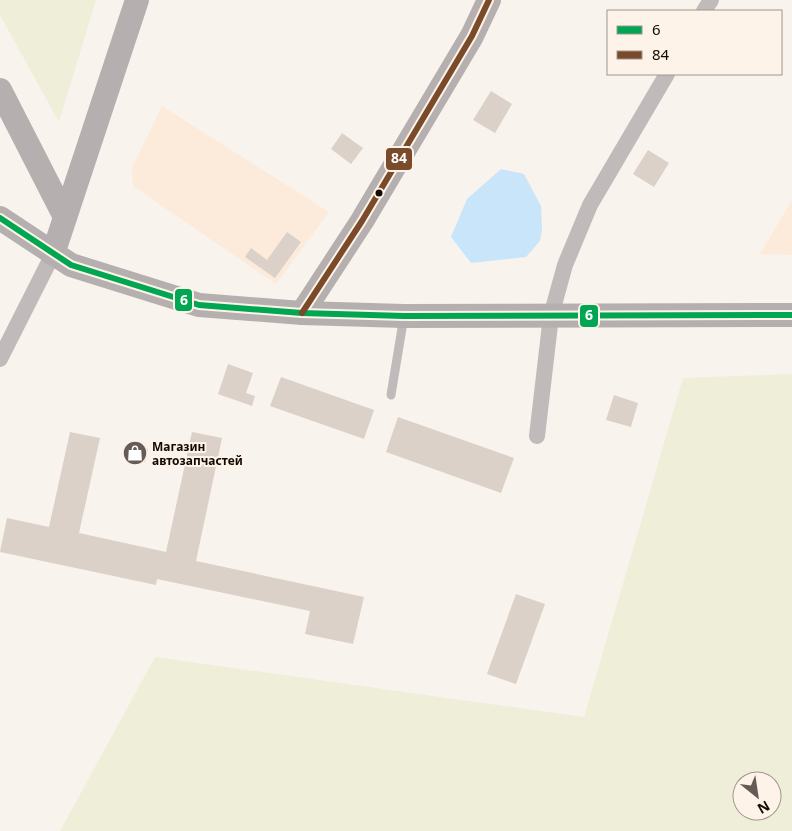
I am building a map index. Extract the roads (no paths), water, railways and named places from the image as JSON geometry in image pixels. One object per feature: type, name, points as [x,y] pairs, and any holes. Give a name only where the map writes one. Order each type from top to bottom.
[{"type":"main road","points":[[53,254],[136,0]]},
{"type":"main road","points":[[302,313],[362,221],[472,36],[490,0]]},
{"type":"main road","points":[[0,90],[65,217]]},
{"type":"main road","points":[[0,218],[71,265],[199,305],[302,313],[404,316],[792,315]]},
{"type":"street","points":[[537,436],[550,316],[565,265],[590,205],[666,75]]},
{"type":"street","points":[[0,359],[53,254]]},
{"type":"lane","points":[[391,395],[404,316]]},
{"type":"water","points":[[501,169],[524,174],[541,206],[542,229],[540,241],[526,257],[471,263],[451,237],[467,199]]},
{"type":"place","name":"Магазин автозапчастей","points":[[135,453]]}]
